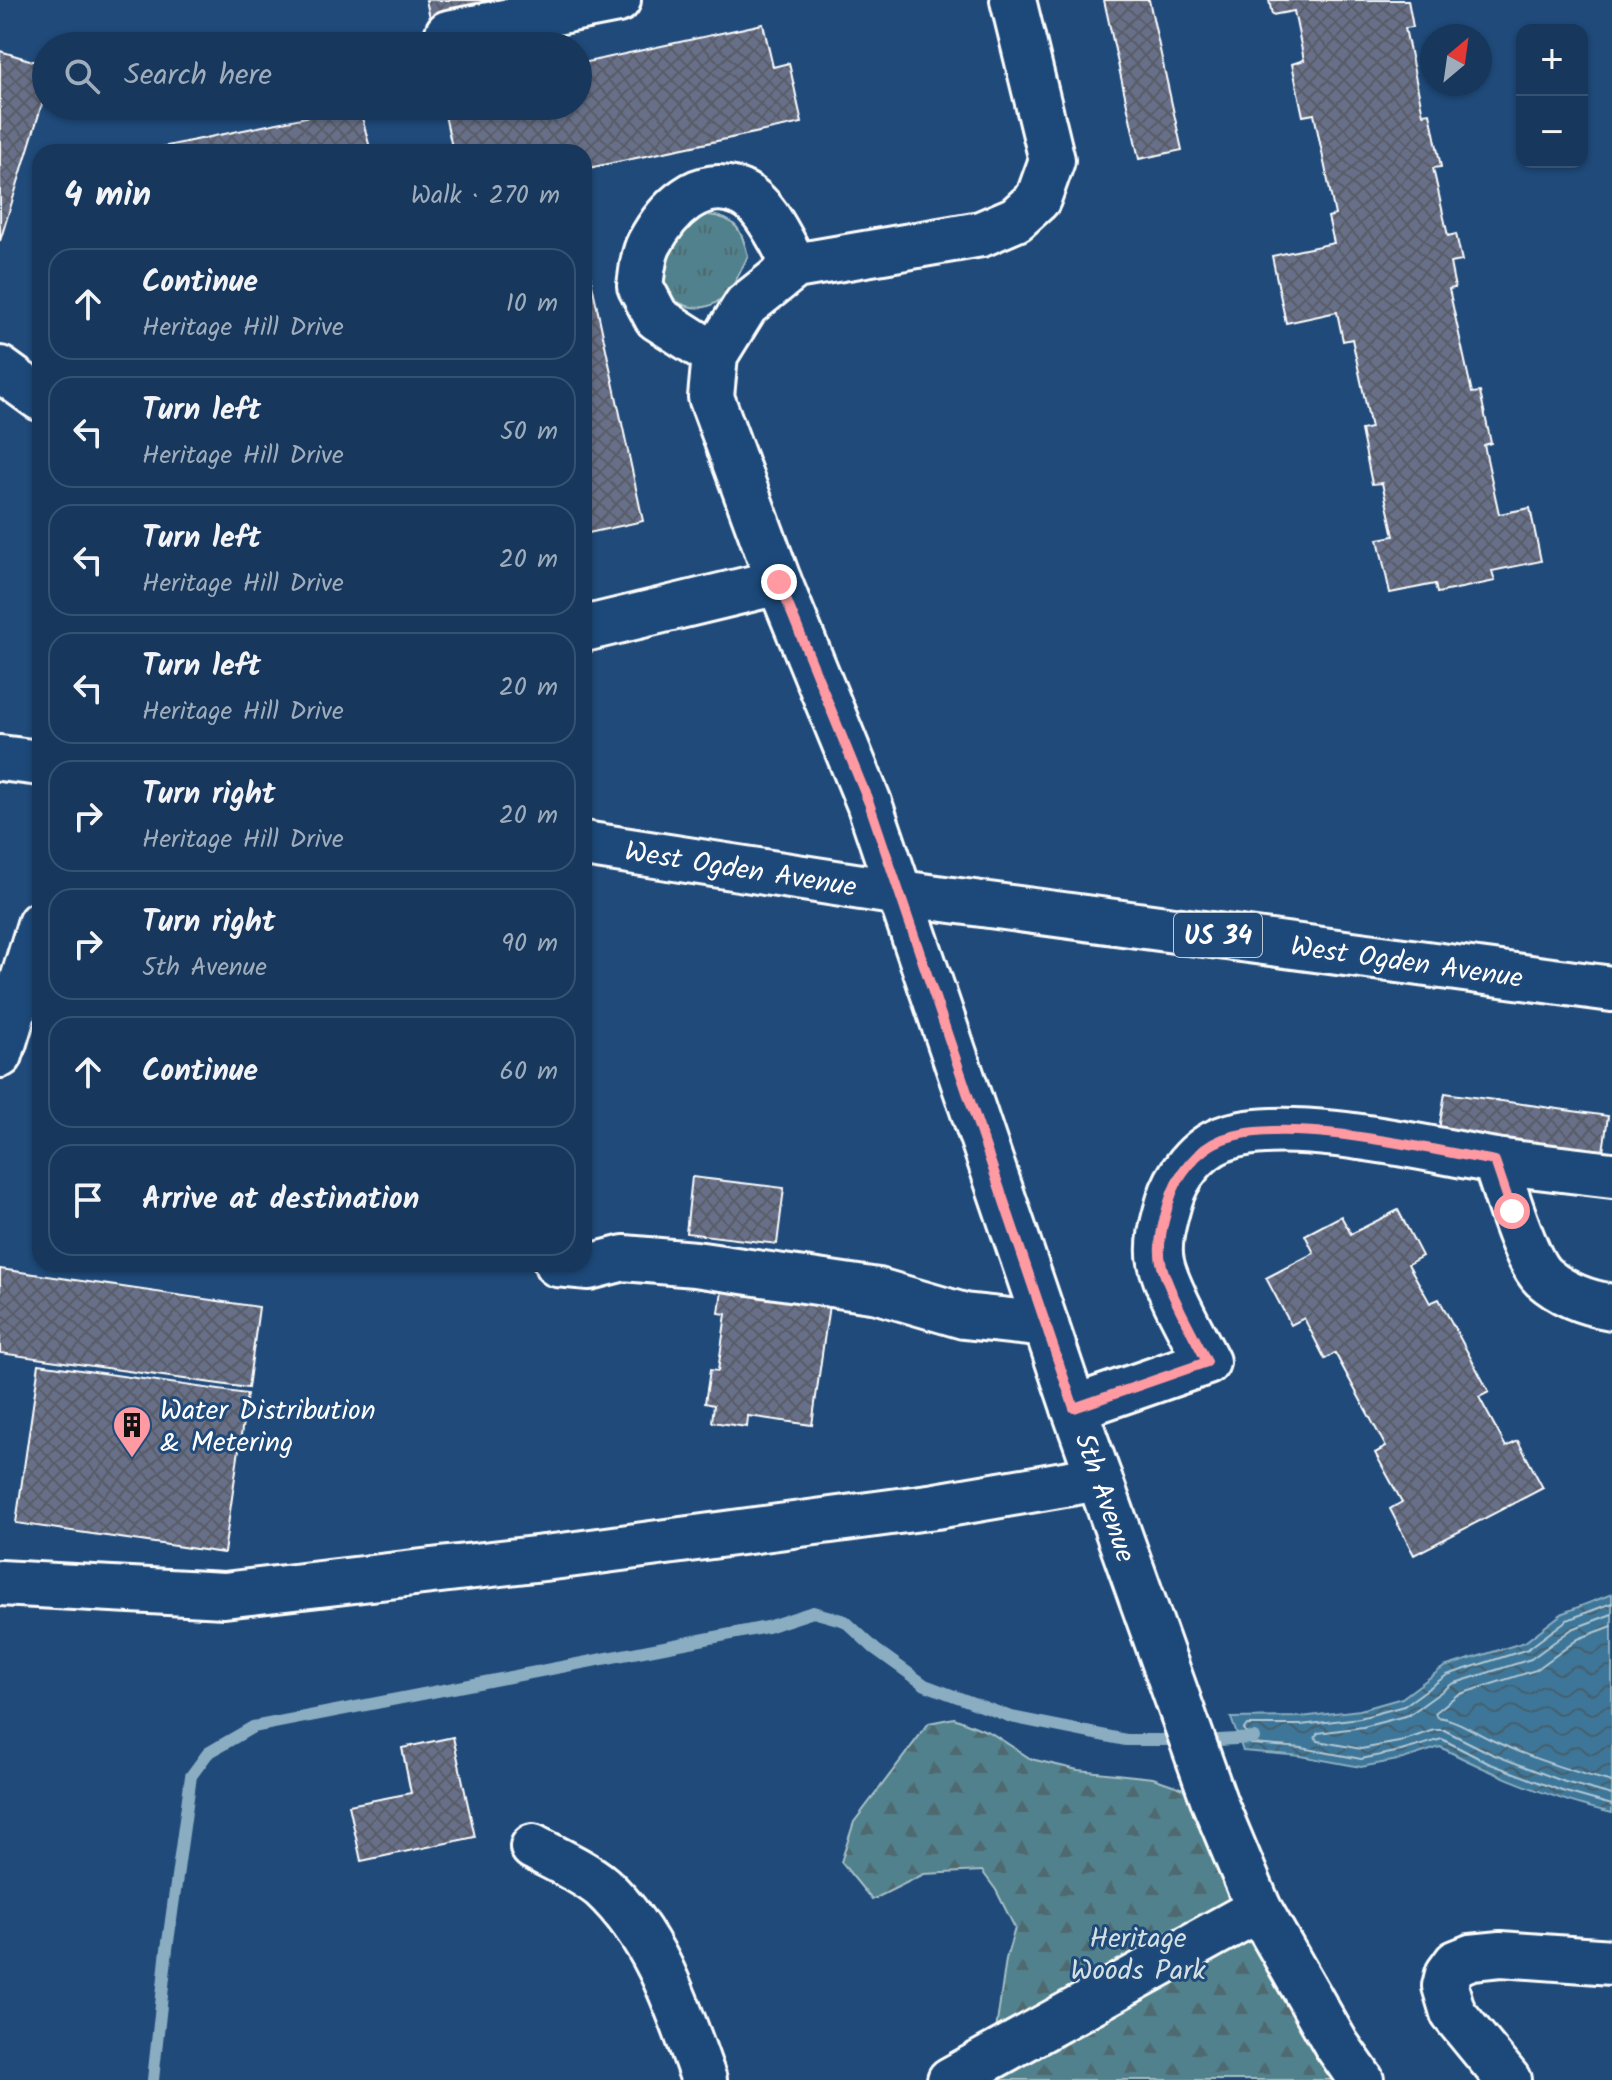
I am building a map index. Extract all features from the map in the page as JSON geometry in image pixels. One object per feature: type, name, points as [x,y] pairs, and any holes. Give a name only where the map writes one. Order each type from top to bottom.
[{"type":"street","points":[[453,32],[618,0]]},
{"type":"street","points":[[795,266],[767,216],[743,193],[710,187],[679,202],[648,246],[640,286],[657,318],[715,355],[746,305],[795,266],[981,234],[1016,219],[1038,199],[1052,160],[1013,0]]},
{"type":"street","name":"5th Avenue","points":[[715,355],[711,397],[779,582],[869,803],[1074,1408],[1215,1804],[1259,1909],[1296,1977],[1361,2080]]},
{"type":"street","points":[[0,369],[32,392]]},
{"type":"street","points":[[592,627],[779,582]]},
{"type":"street","points":[[0,758],[32,762]]},
{"type":"street","name":"West Ogden Avenue","points":[[592,845],[900,893],[1612,989]]},
{"type":"street","points":[[0,1055],[32,954]]},
{"type":"street","points":[[1074,1408],[1207,1362],[1161,1261],[1162,1225],[1171,1194],[1189,1162],[1222,1139],[1267,1131],[1326,1133],[1495,1161],[1612,1175]]},
{"type":"street","points":[[1495,1161],[1517,1226],[1541,1275],[1569,1295],[1612,1307]]},
{"type":"street","points":[[592,1266],[624,1258],[695,1264],[878,1291],[964,1316],[1046,1325]]},
{"type":"street","points":[[0,1583],[224,1595],[561,1556],[936,1506],[1099,1478]]},
{"type":"street","points":[[533,1847],[600,1886],[640,1930],[668,1980],[704,2080]]},
{"type":"street","points":[[950,2080],[1259,1909]]},
{"type":"street","points":[[1508,2080],[1453,2013],[1445,1986],[1448,1974],[1456,1963],[1471,1957],[1501,1954],[1612,1962]]},
{"type":"green space","points":[[709,215],[726,219],[737,227],[748,256],[726,295],[699,308],[688,306],[668,294],[662,285],[660,273],[672,244],[690,218]]},
{"type":"green space","name":"Heritage Woods Park","points":[[954,1718],[991,1733],[1031,1759],[1078,1770],[1153,1778],[1204,1796],[1359,2080],[978,2080],[991,2066],[1006,1959],[1015,1928],[996,1890],[982,1871],[924,1874],[872,1900],[841,1862],[854,1822],[929,1723]]},
{"type":"water","points":[[1612,1594],[1612,1813],[1524,1785],[1440,1747],[1403,1759],[1361,1767],[1301,1756],[1243,1751],[1231,1718],[1301,1717],[1360,1710],[1402,1698],[1444,1667],[1525,1642],[1563,1613]]},
{"type":"building","points":[[426,0],[514,0],[430,18]]},
{"type":"building","points":[[1104,0],[1149,0],[1182,150],[1139,159]]},
{"type":"building","points":[[1269,0],[1408,0],[1413,27],[1405,28],[1423,114],[1430,113],[1441,167],[1433,168],[1448,236],[1456,234],[1462,261],[1450,263],[1455,288],[1449,289],[1472,393],[1480,392],[1491,443],[1484,445],[1499,514],[1530,508],[1541,561],[1492,571],[1495,581],[1437,593],[1435,584],[1390,593],[1378,539],[1394,536],[1382,483],[1372,484],[1361,430],[1371,428],[1352,339],[1343,341],[1337,312],[1286,323],[1272,256],[1334,243],[1328,217],[1335,215],[1314,114],[1303,116],[1292,64],[1304,60],[1294,11],[1272,15]]},
{"type":"building","points":[[763,24],[773,67],[789,63],[802,123],[592,167],[592,144],[451,144],[446,120],[592,120],[592,61]]},
{"type":"building","points":[[0,51],[32,61],[32,120],[37,120],[0,241]]},
{"type":"building","points":[[292,120],[363,120],[369,144],[176,144]]},
{"type":"building","points":[[592,284],[643,521],[592,532]]},
{"type":"building","points":[[1445,1093],[1608,1116],[1602,1159],[1438,1135]]},
{"type":"building","points":[[692,1177],[784,1188],[777,1244],[686,1233]]},
{"type":"building","points":[[1398,1210],[1422,1256],[1408,1264],[1430,1303],[1439,1299],[1489,1392],[1479,1397],[1506,1447],[1518,1441],[1543,1488],[1414,1555],[1390,1509],[1402,1502],[1375,1453],[1386,1447],[1335,1353],[1325,1359],[1304,1318],[1291,1325],[1266,1278],[1314,1253],[1305,1235],[1341,1216],[1351,1234]]},
{"type":"building","points":[[0,1269],[259,1307],[248,1388],[0,1353]]},
{"type":"building","points":[[722,1290],[829,1305],[812,1425],[748,1416],[747,1427],[712,1422],[714,1405],[705,1403],[710,1370],[718,1371],[726,1314],[719,1313]]},
{"type":"building","name":"Water Distribution & Metering","points":[[39,1364],[247,1394],[224,1553],[16,1523]]},
{"type":"building","points":[[453,1737],[475,1837],[361,1861],[349,1805],[411,1793],[402,1748]]},
{"type":"waterway","points":[[153,2080],[191,1776],[208,1753],[253,1727],[767,1627],[813,1612],[845,1621],[875,1649],[925,1685],[1011,1717],[1126,1740],[1182,1740]]},
{"type":"waterway","points":[[1201,1741],[1254,1738]]},
{"type":"place","name":"Water Distribution & Metering","points":[[132,1459]]},
{"type":"route","points":[[779,582],[869,803],[1074,1408],[1207,1362],[1161,1261],[1162,1225],[1171,1194],[1189,1162],[1222,1139],[1267,1131],[1326,1133],[1495,1161],[1512,1211]]}]
